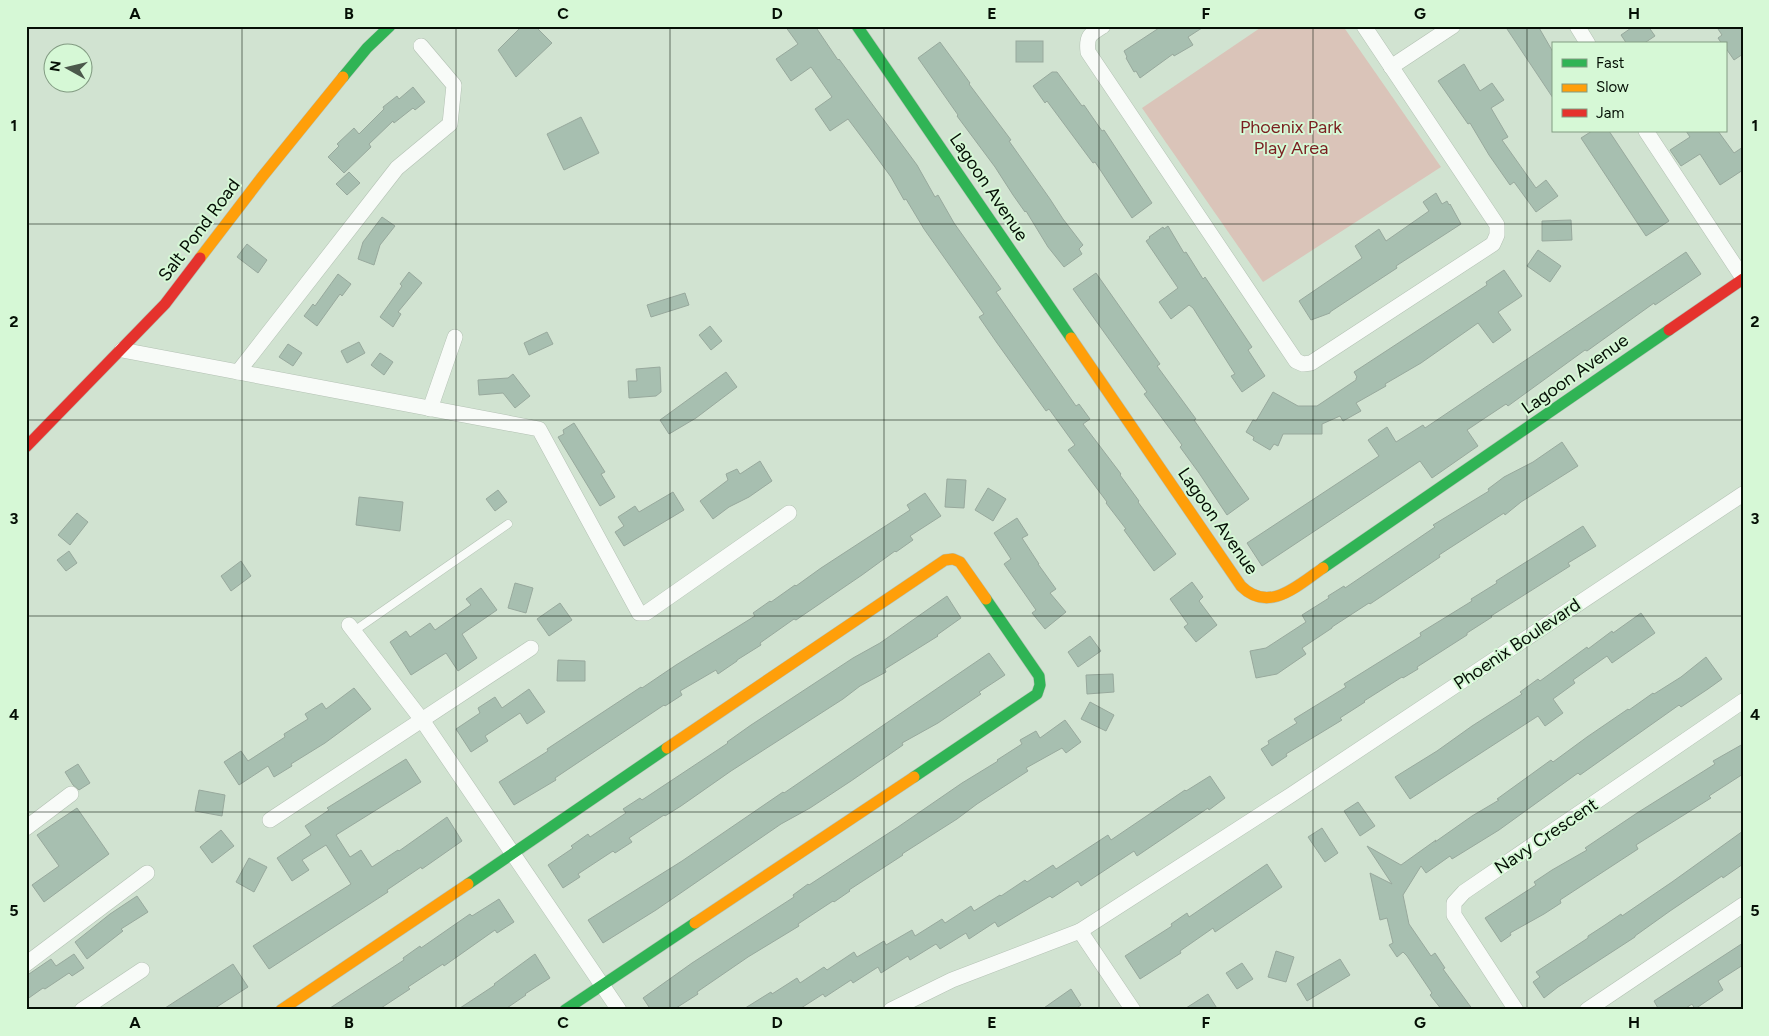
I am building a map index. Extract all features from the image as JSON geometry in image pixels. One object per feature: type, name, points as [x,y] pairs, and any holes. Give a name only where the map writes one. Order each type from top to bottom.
[{"type":"street","name":"Salt Pond Road","points":[[26,447],[165,304],[262,177],[367,48],[390,26]]},
{"type":"street","name":"Lagoon Avenue","points":[[857,26],[1241,586],[1248,594],[1258,599],[1275,598],[1291,590],[1743,279]]},
{"type":"street","points":[[1103,26],[1091,34],[1087,42],[1088,52],[1296,361],[1302,364],[1311,363],[1493,244],[1497,235],[1497,226],[1364,26]]},
{"type":"street","points":[[1391,67],[1453,26]]},
{"type":"street","points":[[1577,26],[1587,42]]},
{"type":"street","points":[[238,372],[397,168],[450,124],[454,84],[421,46]]},
{"type":"street","points":[[1647,132],[1743,279]]},
{"type":"street","points":[[430,409],[455,337]]},
{"type":"street","points":[[122,350],[539,429],[639,613],[646,613],[789,513]]},
{"type":"street","name":"Phoenix Boulevard","points":[[891,1010],[952,980],[1080,931],[1290,795],[1743,494]]},
{"type":"street","points":[[281,1010],[945,560],[954,559],[960,562],[1039,676],[1038,694],[565,1010]]},
{"type":"street","points":[[351,628],[422,720],[619,1010]]},
{"type":"street","points":[[270,820],[531,648]]},
{"type":"street","name":"Navy Crescent","points":[[1516,1010],[1454,915],[1454,903],[1464,892],[1743,701]]},
{"type":"street","points":[[26,828],[71,794]]},
{"type":"street","points":[[26,964],[147,873]]},
{"type":"street","points":[[1587,1010],[1743,905]]},
{"type":"street","points":[[1080,931],[1132,1010]]},
{"type":"street","points":[[82,1010],[142,970]]},
{"type":"lane","points":[[351,628],[508,524]]},
{"type":"green space","name":"Phoenix Park Play Area","points":[[1263,26],[1343,26],[1441,167],[1263,282],[1142,108]]},
{"type":"building","points":[[522,26],[535,26],[552,43],[516,77],[498,50]]},
{"type":"building","points":[[785,26],[815,26],[838,60],[917,165],[935,197],[938,195],[954,223],[1001,289],[996,292],[1076,406],[1079,404],[1090,419],[1083,424],[1121,474],[1138,502],[1176,554],[1154,571],[1124,530],[1126,529],[1107,502],[1068,450],[1075,445],[1049,409],[1046,411],[979,317],[984,314],[869,147],[848,119],[830,131],[815,109],[832,97],[811,67],[791,81],[776,59],[798,44]]},
{"type":"building","points":[[1162,26],[1205,26],[1188,37],[1193,45],[1174,56],[1173,54],[1140,78],[1136,71],[1134,72],[1124,51]]},
{"type":"building","points":[[1505,26],[1538,26],[1552,50],[1552,96]]},
{"type":"building","points":[[1634,26],[1648,26],[1655,36],[1646,42],[1626,42],[1621,35]]},
{"type":"building","points":[[1716,26],[1743,26],[1743,54],[1734,60],[1726,48],[1726,42],[1721,42],[1718,38],[1722,35]]},
{"type":"building","points":[[1016,41],[1043,41],[1043,62],[1016,62]]},
{"type":"building","points":[[940,42],[1011,140],[1009,141],[1083,245],[1079,249],[1082,254],[1064,267],[1048,247],[1026,211],[957,116],[918,58]]},
{"type":"building","points":[[1464,64],[1480,91],[1492,83],[1504,100],[1491,108],[1508,137],[1502,140],[1536,188],[1546,180],[1558,196],[1536,212],[1514,182],[1510,185],[1470,123],[1468,124],[1438,81]]},
{"type":"building","points":[[1052,72],[1057,72],[1102,131],[1104,130],[1152,203],[1132,218],[1095,162],[1093,163],[1047,101],[1045,103],[1033,86]]},
{"type":"building","points":[[413,87],[425,102],[415,110],[413,108],[394,123],[393,121],[369,144],[371,147],[344,173],[328,157],[339,146],[337,144],[354,128],[359,134],[384,109],[383,107],[397,96],[399,99]]},
{"type":"building","points":[[581,117],[599,153],[564,170],[547,134]]},
{"type":"building","points":[[1590,132],[1610,132],[1669,221],[1646,236],[1581,138]]},
{"type":"building","points":[[1687,132],[1719,132],[1734,153],[1743,147],[1743,170],[1720,185],[1700,154],[1681,166],[1670,150],[1690,137]]},
{"type":"building","points":[[349,172],[360,183],[347,195],[336,184]]},
{"type":"building","points":[[1436,193],[1442,204],[1447,201],[1450,204],[1461,224],[1396,266],[1397,268],[1330,313],[1311,320],[1299,301],[1362,258],[1355,246],[1379,229],[1386,241],[1429,211],[1423,202]]},
{"type":"building","points":[[382,217],[395,226],[380,245],[374,265],[358,259],[363,242]]},
{"type":"building","points":[[1571,220],[1572,240],[1542,241],[1542,221]]},
{"type":"building","points":[[1168,226],[1184,253],[1186,252],[1203,279],[1205,277],[1252,347],[1248,350],[1265,376],[1242,392],[1231,376],[1235,374],[1193,308],[1189,305],[1171,319],[1159,302],[1178,288],[1146,241],[1163,227],[1164,229]]},
{"type":"building","points":[[247,244],[267,260],[258,273],[237,257]]},
{"type":"building","points":[[1538,250],[1561,266],[1550,282],[1527,266]]},
{"type":"building","points":[[1686,252],[1701,274],[1655,305],[1654,303],[1587,351],[1585,350],[1508,406],[1506,404],[1467,430],[1478,446],[1432,478],[1420,461],[1262,566],[1247,543],[1379,456],[1368,440],[1387,427],[1396,442],[1423,425],[1425,428]]},
{"type":"building","points":[[1504,270],[1522,296],[1498,312],[1511,330],[1493,343],[1478,323],[1421,363],[1385,384],[1386,386],[1356,403],[1361,411],[1343,421],[1340,416],[1322,424],[1322,434],[1283,434],[1278,446],[1274,444],[1270,450],[1253,440],[1254,437],[1246,432],[1253,420],[1256,421],[1273,392],[1298,406],[1317,406],[1356,380],[1357,377],[1354,372],[1487,285],[1486,282]]},
{"type":"building","points":[[409,272],[422,283],[398,312],[401,314],[393,327],[380,317],[402,286],[400,284]]},
{"type":"building","points":[[1096,273],[1160,364],[1157,366],[1196,419],[1194,420],[1249,499],[1227,515],[1180,447],[1182,445],[1144,394],[1147,392],[1073,289]]},
{"type":"building","points":[[338,274],[351,284],[342,296],[340,294],[317,326],[304,316],[313,304],[315,306]]},
{"type":"building","points":[[685,293],[689,305],[651,317],[647,305]]},
{"type":"building","points":[[710,326],[722,341],[711,350],[699,335]]},
{"type":"building","points":[[547,332],[553,344],[529,355],[524,343]]},
{"type":"building","points":[[359,342],[365,353],[347,363],[341,351]]},
{"type":"building","points":[[288,344],[302,353],[293,366],[279,357]]},
{"type":"building","points":[[380,353],[393,362],[384,375],[371,365]]},
{"type":"building","points":[[660,367],[661,392],[656,396],[629,398],[628,381],[637,381],[636,369]]},
{"type":"building","points":[[726,372],[737,387],[696,418],[669,434],[660,420]]},
{"type":"building","points":[[513,374],[530,396],[515,408],[503,393],[479,395],[478,380],[508,378]]},
{"type":"building","points":[[574,423],[605,472],[601,474],[615,497],[600,506],[558,437],[564,434],[563,430]]},
{"type":"building","points":[[1562,442],[1578,466],[1521,502],[1505,515],[1504,513],[1439,555],[1440,557],[1332,627],[1302,648],[1306,654],[1277,674],[1256,678],[1250,651],[1266,648],[1306,622],[1302,615],[1329,598],[1328,596],[1344,586],[1345,588],[1435,527],[1433,525],[1489,491],[1488,489],[1504,477],[1533,462]]},
{"type":"building","points":[[760,461],[772,481],[713,519],[700,501],[728,480],[726,474],[737,469],[740,474]]},
{"type":"building","points":[[947,479],[966,480],[964,508],[945,507]]},
{"type":"building","points":[[988,488],[1006,499],[993,521],[975,510]]},
{"type":"building","points":[[498,490],[507,502],[495,511],[486,499]]},
{"type":"building","points":[[673,492],[684,510],[624,546],[615,532],[624,526],[618,517],[635,506],[639,512]]},
{"type":"building","points":[[925,493],[941,516],[910,536],[913,540],[796,620],[794,619],[760,643],[761,645],[718,674],[716,670],[680,691],[682,695],[555,778],[556,780],[514,805],[499,782],[641,687],[755,616],[753,613],[770,601],[796,586],[910,510],[907,505]]},
{"type":"building","points":[[359,497],[403,502],[400,531],[356,525]]},
{"type":"building","points":[[77,513],[88,522],[70,545],[58,535]]},
{"type":"building","points":[[1017,518],[1028,535],[1022,538],[1056,589],[1050,593],[1066,612],[1045,629],[1032,613],[1036,610],[1004,564],[1011,559],[994,533]]},
{"type":"building","points":[[1583,526],[1596,546],[1568,563],[1570,566],[1491,616],[1467,633],[1467,635],[1417,667],[1418,669],[1364,701],[1340,718],[1342,720],[1286,754],[1287,756],[1272,766],[1261,749],[1269,744],[1268,741],[1297,723],[1294,719],[1346,687],[1344,684],[1421,636],[1420,633],[1472,601],[1471,599],[1497,583],[1496,581]]},
{"type":"building","points":[[69,551],[77,563],[66,571],[57,560]]},
{"type":"building","points":[[241,561],[251,576],[231,591],[221,576]]},
{"type":"building","points":[[1192,582],[1203,597],[1199,601],[1217,625],[1196,642],[1184,627],[1188,624],[1170,599]]},
{"type":"building","points":[[515,583],[533,588],[526,613],[508,608]]},
{"type":"building","points":[[481,588],[497,610],[462,634],[477,658],[458,671],[446,653],[411,675],[390,642],[406,631],[410,637],[430,623],[435,630],[471,605],[466,599]]},
{"type":"building","points":[[947,596],[961,618],[938,636],[885,669],[886,672],[860,686],[681,806],[629,838],[632,842],[615,853],[613,851],[578,874],[580,877],[563,888],[548,865],[573,848],[571,846],[588,834],[590,837],[626,813],[623,809],[640,798],[642,800],[728,743],[751,725],[853,658],[880,643]]},
{"type":"building","points":[[560,603],[572,620],[549,636],[537,619]]},
{"type":"building","points":[[1641,613],[1655,633],[1612,663],[1607,656],[1573,680],[1575,683],[1553,699],[1563,713],[1545,726],[1538,716],[1410,799],[1395,777],[1522,694],[1520,692],[1538,679],[1540,681],[1587,647],[1588,649]]},
{"type":"building","points":[[1090,636],[1101,651],[1078,667],[1068,652]]},
{"type":"building","points":[[989,653],[1005,675],[979,692],[981,694],[938,723],[902,743],[903,745],[851,781],[810,808],[781,824],[656,910],[603,943],[588,920],[682,861]]},
{"type":"building","points":[[1706,657],[1722,679],[1681,707],[1679,705],[1580,775],[1578,773],[1499,830],[1452,859],[1450,856],[1426,873],[1421,866],[1403,895],[1409,924],[1431,956],[1435,953],[1445,968],[1443,969],[1473,1010],[1442,1010],[1430,995],[1432,993],[1407,956],[1403,952],[1397,957],[1389,945],[1393,943],[1387,918],[1380,920],[1370,873],[1392,884],[1367,846],[1401,865],[1472,816],[1499,800],[1497,799],[1551,760],[1553,762],[1628,709],[1681,677]]},
{"type":"building","points":[[558,660],[585,661],[585,681],[557,681]]},
{"type":"building","points":[[1113,674],[1114,692],[1087,694],[1086,675]]},
{"type":"building","points":[[354,688],[371,709],[274,777],[268,766],[239,785],[224,762],[241,751],[248,761],[285,737],[284,734],[308,719],[305,714],[322,703],[326,709]]},
{"type":"building","points":[[529,689],[545,712],[527,724],[520,713],[485,736],[488,741],[471,752],[456,729],[480,713],[478,708],[495,697],[502,708]]},
{"type":"building","points":[[1090,702],[1114,715],[1106,731],[1081,719]]},
{"type":"building","points":[[1065,720],[1081,742],[1066,753],[1062,748],[1026,768],[1028,771],[902,854],[834,902],[798,924],[799,926],[748,957],[673,1010],[651,1010],[643,998],[692,963],[794,897],[793,895],[808,884],[998,761],[1022,744],[1020,740],[1036,731],[1040,738]]},
{"type":"building","points":[[1743,744],[1743,774],[1709,796],[1711,798],[1636,845],[1638,849],[1560,900],[1561,903],[1510,933],[1511,935],[1501,942],[1485,918],[1536,885],[1534,882],[1552,870],[1587,850],[1585,848],[1637,813],[1715,764],[1713,761]]},
{"type":"building","points":[[406,759],[421,782],[336,835],[350,857],[361,850],[372,867],[399,851],[447,817],[462,841],[422,869],[421,867],[387,890],[388,892],[269,969],[253,946],[351,884],[326,845],[302,860],[309,870],[292,881],[277,858],[311,835],[305,826],[329,810],[327,808]]},
{"type":"building","points":[[78,764],[90,783],[79,790],[73,785],[65,772]]},
{"type":"building","points":[[1210,776],[1225,798],[1137,856],[1134,851],[1081,886],[1078,881],[1052,898],[1050,896],[998,927],[995,922],[969,939],[966,933],[940,949],[936,944],[910,960],[908,956],[881,973],[878,967],[853,983],[851,980],[825,997],[823,994],[798,1010],[742,1010],[797,978],[800,983],[824,967],[827,970],[854,952],[857,957],[884,941],[886,945],[912,930],[915,936],[942,919],[945,923],[971,906],[974,911],[1025,880],[1027,882],[1053,865],[1056,869],[1108,835],[1111,840],[1185,790]]},
{"type":"building","points":[[199,790],[225,795],[222,816],[195,811]]},
{"type":"building","points":[[1358,802],[1375,826],[1360,836],[1344,811]]},
{"type":"building","points":[[77,808],[109,854],[44,902],[32,885],[59,866],[37,835]]},
{"type":"building","points":[[1322,828],[1338,853],[1325,862],[1308,837]]},
{"type":"building","points":[[221,830],[234,846],[212,863],[200,847]]},
{"type":"building","points":[[1743,831],[1743,864],[1670,911],[1635,937],[1544,998],[1533,982],[1540,977],[1536,972],[1672,882]]},
{"type":"building","points":[[249,858],[267,867],[254,892],[236,882]]},
{"type":"building","points":[[1267,864],[1282,887],[1215,932],[1213,928],[1180,951],[1181,953],[1140,979],[1125,956],[1172,926],[1171,924],[1187,913],[1189,917]]},
{"type":"building","points":[[137,896],[148,912],[121,929],[123,931],[87,959],[75,942],[110,914]]},
{"type":"building","points":[[499,899],[514,922],[497,933],[495,930],[444,966],[443,964],[408,987],[410,989],[378,1010],[327,1010],[404,960],[403,958],[420,946],[421,948],[470,914],[472,916]]},
{"type":"building","points":[[1743,943],[1743,965],[1718,981],[1723,990],[1695,1009],[1692,1004],[1683,1010],[1659,1010],[1654,1001]]},
{"type":"building","points":[[1276,951],[1294,957],[1286,982],[1268,977]]},
{"type":"building","points":[[74,954],[84,968],[72,976],[69,973],[26,1000],[26,976],[51,959],[56,966]]},
{"type":"building","points":[[535,954],[550,978],[504,1010],[457,1010],[495,985]]},
{"type":"building","points":[[1340,959],[1350,975],[1307,1001],[1297,984]]},
{"type":"building","points":[[1242,963],[1253,979],[1237,989],[1226,973]]},
{"type":"building","points":[[233,964],[248,987],[212,1010],[162,1010]]},
{"type":"building","points":[[1071,989],[1081,1005],[1074,1010],[1041,1010]]},
{"type":"building","points":[[1208,994],[1218,1010],[1183,1010]]},
{"type":"traffic: fast","points":[[343,77],[367,48],[390,26]]},
{"type":"traffic: fast","points":[[857,26],[1071,338]]},
{"type":"traffic: fast","points":[[1323,568],[1669,330]]},
{"type":"traffic: fast","points":[[914,777],[1037,694],[1040,685],[1039,676],[986,599]]},
{"type":"traffic: fast","points":[[468,884],[667,748]]},
{"type":"traffic: fast","points":[[565,1010],[695,923]]},
{"type":"traffic: slow","points":[[200,258],[262,177],[343,77]]},
{"type":"traffic: slow","points":[[1071,338],[1241,586],[1252,594],[1262,597],[1273,597],[1293,589],[1323,568]]},
{"type":"traffic: slow","points":[[667,748],[945,560],[953,559],[960,562],[986,599]]},
{"type":"traffic: slow","points":[[695,923],[914,777]]},
{"type":"traffic: slow","points":[[281,1010],[468,884]]},
{"type":"traffic: jam","points":[[26,447],[165,304],[200,258]]},
{"type":"traffic: jam","points":[[1669,330],[1743,279]]}]
